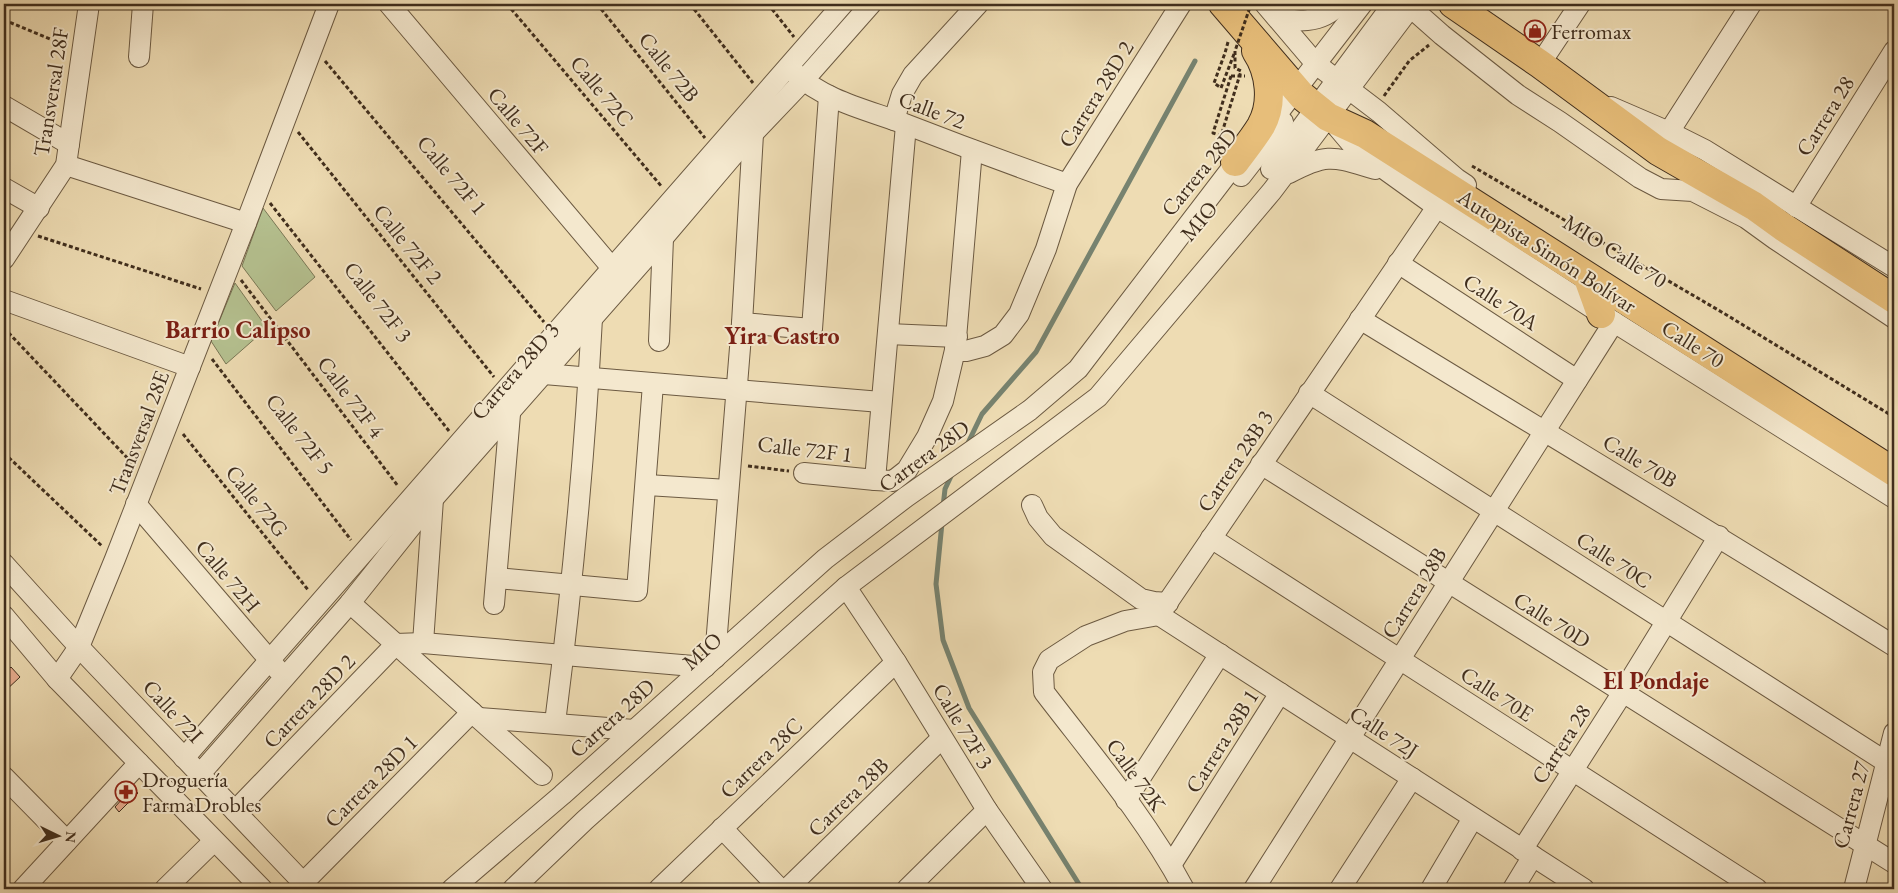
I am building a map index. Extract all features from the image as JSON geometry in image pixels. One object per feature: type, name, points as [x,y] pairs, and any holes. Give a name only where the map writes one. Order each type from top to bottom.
[{"type":"highway","points":[[1454,4],[1658,150],[1754,206],[1894,299]]},
{"type":"highway","points":[[1235,162],[1261,125],[1268,87],[1264,62],[1237,9]]},
{"type":"highway","name":"Autopista Simón Bolívar","points":[[1237,9],[1311,102],[1894,472]]},
{"type":"highway","points":[[1588,278],[1608,318]]},
{"type":"street","name":"Transversal 28F","points":[[4,259],[66,165],[89,4]]},
{"type":"street","points":[[139,57],[143,4]]},
{"type":"street","name":"Transversal 28E","points":[[57,678],[79,647],[115,559],[200,343],[329,4]]},
{"type":"street","name":"Calle 72F","points":[[389,4],[612,268]]},
{"type":"street","name":"Carrera 28D 3","points":[[200,774],[350,604],[434,499],[663,238],[741,137],[763,95],[843,4]]},
{"type":"street","name":"Carrera 28D 3","points":[[184,758],[715,150],[741,137],[803,81],[871,4]]},
{"type":"street","points":[[875,480],[888,334],[902,94],[913,75],[978,4]]},
{"type":"street","name":"Carrera 28D 2","points":[[888,334],[956,343],[966,351],[985,346],[1003,335],[1019,314],[1046,249],[1067,184],[1181,4]]},
{"type":"street","points":[[1265,4],[1276,13],[1290,19],[1306,20],[1321,17],[1339,4]]},
{"type":"street","points":[[1265,4],[1331,75]]},
{"type":"street","name":"Carrera 28D","points":[[1331,75],[1362,4]]},
{"type":"street","points":[[1540,64],[1580,4]]},
{"type":"street","points":[[1669,132],[1751,4]]},
{"type":"street","points":[[1406,5],[1518,95],[1640,178],[1661,189],[1694,191],[1746,218],[1894,318]]},
{"type":"street","name":"Carrera 28D","points":[[452,889],[826,559],[1021,436],[1098,397],[1272,191],[1311,102],[1331,75],[1406,5]]},
{"type":"street","name":"Carrera 28","points":[[1796,207],[1894,51]]},
{"type":"street","name":"Calle 72","points":[[788,66],[803,81],[829,96],[1067,184]]},
{"type":"street","name":"MIO","points":[[1021,436],[1085,379],[1274,135],[1311,102],[1331,75]]},
{"type":"street","name":"MIO Calle 70","points":[[1331,75],[1385,103],[1457,179],[1894,457]]},
{"type":"street","points":[[1582,95],[1669,132],[1704,150],[1894,267]]},
{"type":"street","points":[[742,323],[812,329],[829,96]]},
{"type":"street","name":"Carrera 28D","points":[[513,889],[585,820],[846,586],[896,548],[1021,436],[1078,369],[1235,162],[1266,129],[1311,102]]},
{"type":"street","name":"Calle 70","points":[[1311,102],[1355,148],[1436,207],[1894,498]]},
{"type":"street","points":[[4,106],[69,144]]},
{"type":"street","points":[[396,644],[423,643],[564,654],[710,662],[728,490],[742,323],[741,137]]},
{"type":"street","name":"Calle 72F 1","points":[[804,473],[893,481],[907,470],[927,437],[943,402],[956,343],[972,150]]},
{"type":"street","points":[[1272,191],[1288,174],[1310,162],[1320,159],[1338,159],[1388,173]]},
{"type":"street","points":[[66,165],[246,223]]},
{"type":"street","points":[[4,188],[39,208]]},
{"type":"street","name":"Carrera 28B 3","points":[[1164,609],[1436,207]]},
{"type":"street","points":[[659,341],[663,238]]},
{"type":"street","name":"Calle 70A","points":[[1398,263],[1577,380]]},
{"type":"street","points":[[4,300],[190,367]]},
{"type":"street","points":[[555,723],[571,585],[589,379],[592,318]]},
{"type":"street","name":"Carrera 28B","points":[[1254,889],[1351,739],[1577,380],[1608,318]]},
{"type":"street","name":"Calle 70B","points":[[1360,319],[1544,432],[1719,536],[1894,646]]},
{"type":"street","points":[[544,374],[881,402]]},
{"type":"street","points":[[497,578],[637,591],[654,384]]},
{"type":"street","name":"Calle 70C","points":[[1309,394],[1890,765]]},
{"type":"street","points":[[494,604],[510,414]]},
{"type":"street","points":[[903,512],[1021,436]]},
{"type":"street","name":"Calle 70D","points":[[1261,464],[1894,863]]},
{"type":"street","points":[[646,485],[728,490]]},
{"type":"street","points":[[423,643],[434,499]]},
{"type":"street","name":"Calle 72H","points":[[136,504],[284,677]]},
{"type":"street","points":[[1032,505],[1045,529],[1067,547],[1141,599],[1164,609]]},
{"type":"street","name":"MIO","points":[[468,889],[831,567],[903,512]]},
{"type":"street","name":"MIO","points":[[498,889],[578,812],[838,577],[903,512]]},
{"type":"street","name":"Carrera 28","points":[[1513,889],[1527,853],[1573,770],[1719,536]]},
{"type":"street","name":"Calle 70E","points":[[1211,538],[1757,889]]},
{"type":"street","name":"Calle 72I","points":[[4,564],[79,647],[306,886]]},
{"type":"street","name":"Calle 72F 3","points":[[846,586],[896,662],[986,810],[1041,889]]},
{"type":"street","points":[[350,604],[542,775]]},
{"type":"street","name":"Calle 72J","points":[[1164,609],[1220,654],[1584,889]]},
{"type":"street","name":"Calle 72K","points":[[1164,609],[1086,636],[1049,660],[1043,672],[1044,692],[1126,800],[1171,865],[1184,889]]},
{"type":"street","points":[[4,616],[57,678],[262,889]]},
{"type":"street","name":"Carrera 28D 2","points":[[235,811],[396,644]]},
{"type":"street","points":[[1126,800],[1220,654]]},
{"type":"street","name":"Carrera 28C","points":[[659,889],[896,662]]},
{"type":"street","name":"Carrera 28B 1","points":[[1171,865],[1280,693]]},
{"type":"street","points":[[475,715],[634,730]]},
{"type":"street","name":"Carrera 28D 1","points":[[306,886],[475,715]]},
{"type":"street","name":"Carrera 27","points":[[1854,889],[1865,845],[1890,765],[1894,734]]},
{"type":"street","name":"Carrera 28B","points":[[787,889],[942,738]]},
{"type":"street","points":[[23,889],[139,762]]},
{"type":"street","points":[[4,777],[67,841]]},
{"type":"street","points":[[1340,889],[1412,778]]},
{"type":"street","points":[[907,889],[986,810]]},
{"type":"street","points":[[1431,889],[1473,818]]},
{"type":"street","points":[[722,828],[780,889]]},
{"type":"street","points":[[166,889],[214,841]]},
{"type":"path","name":"Calle 72C","points":[[507,4],[672,199]]},
{"type":"path","name":"Calle 72B","points":[[597,4],[715,150]]},
{"type":"path","points":[[690,4],[763,95]]},
{"type":"path","points":[[768,4],[803,49]]},
{"type":"path","points":[[1237,9],[1235,68],[1241,71],[1221,136],[1213,133],[1231,76],[1251,75]]},
{"type":"path","points":[[4,20],[82,52]]},
{"type":"path","points":[[1385,103],[1409,61],[1442,35]]},
{"type":"path","name":"Calle 72F 1","points":[[313,46],[554,334]]},
{"type":"path","points":[[1225,53],[1214,83],[1221,88],[1235,51]]},
{"type":"path","name":"Calle 72F 2","points":[[286,117],[505,391]]},
{"type":"path","points":[[1468,163],[1725,314],[1894,417]]},
{"type":"path","name":"Calle 72F 3","points":[[259,189],[459,444]]},
{"type":"path","points":[[23,231],[218,295]]},
{"type":"path","name":"Calle 72F 4","points":[[230,265],[409,500]]},
{"type":"path","points":[[4,328],[146,478]]},
{"type":"path","name":"Calle 72F 5","points":[[200,343],[362,555]]},
{"type":"path","name":"Calle 72G","points":[[170,418],[319,604]]},
{"type":"path","points":[[4,453],[115,559]]},
{"type":"path","name":"Calle 72F 1","points":[[730,464],[804,473]]},
{"type":"green space","points":[[263,208],[315,277],[276,311],[242,266]]},
{"type":"green space","points":[[235,283],[267,328],[226,364],[211,341]]},
{"type":"building","points":[[11,667],[20,677],[4,692],[4,674]]},
{"type":"building","points":[[132,788],[138,793],[119,812],[115,807]]},
{"type":"waterway","points":[[966,447],[982,414],[1036,352],[1195,61]]},
{"type":"waterway","points":[[943,507],[945,489],[953,472]]},
{"type":"waterway","points":[[942,523],[936,584],[943,640],[969,708],[1082,889]]},
{"type":"place","name":"Ferromax","points":[[1535,31]]},
{"type":"place","name":"Droguería FarmaDrobles","points":[[126,792]]},
{"type":"district","name":"Barrio Calipso","points":[[238,329]]},
{"type":"district","name":"Yira Castro","points":[[782,335]]},
{"type":"district","name":"El Pondaje","points":[[1656,680]]}]
